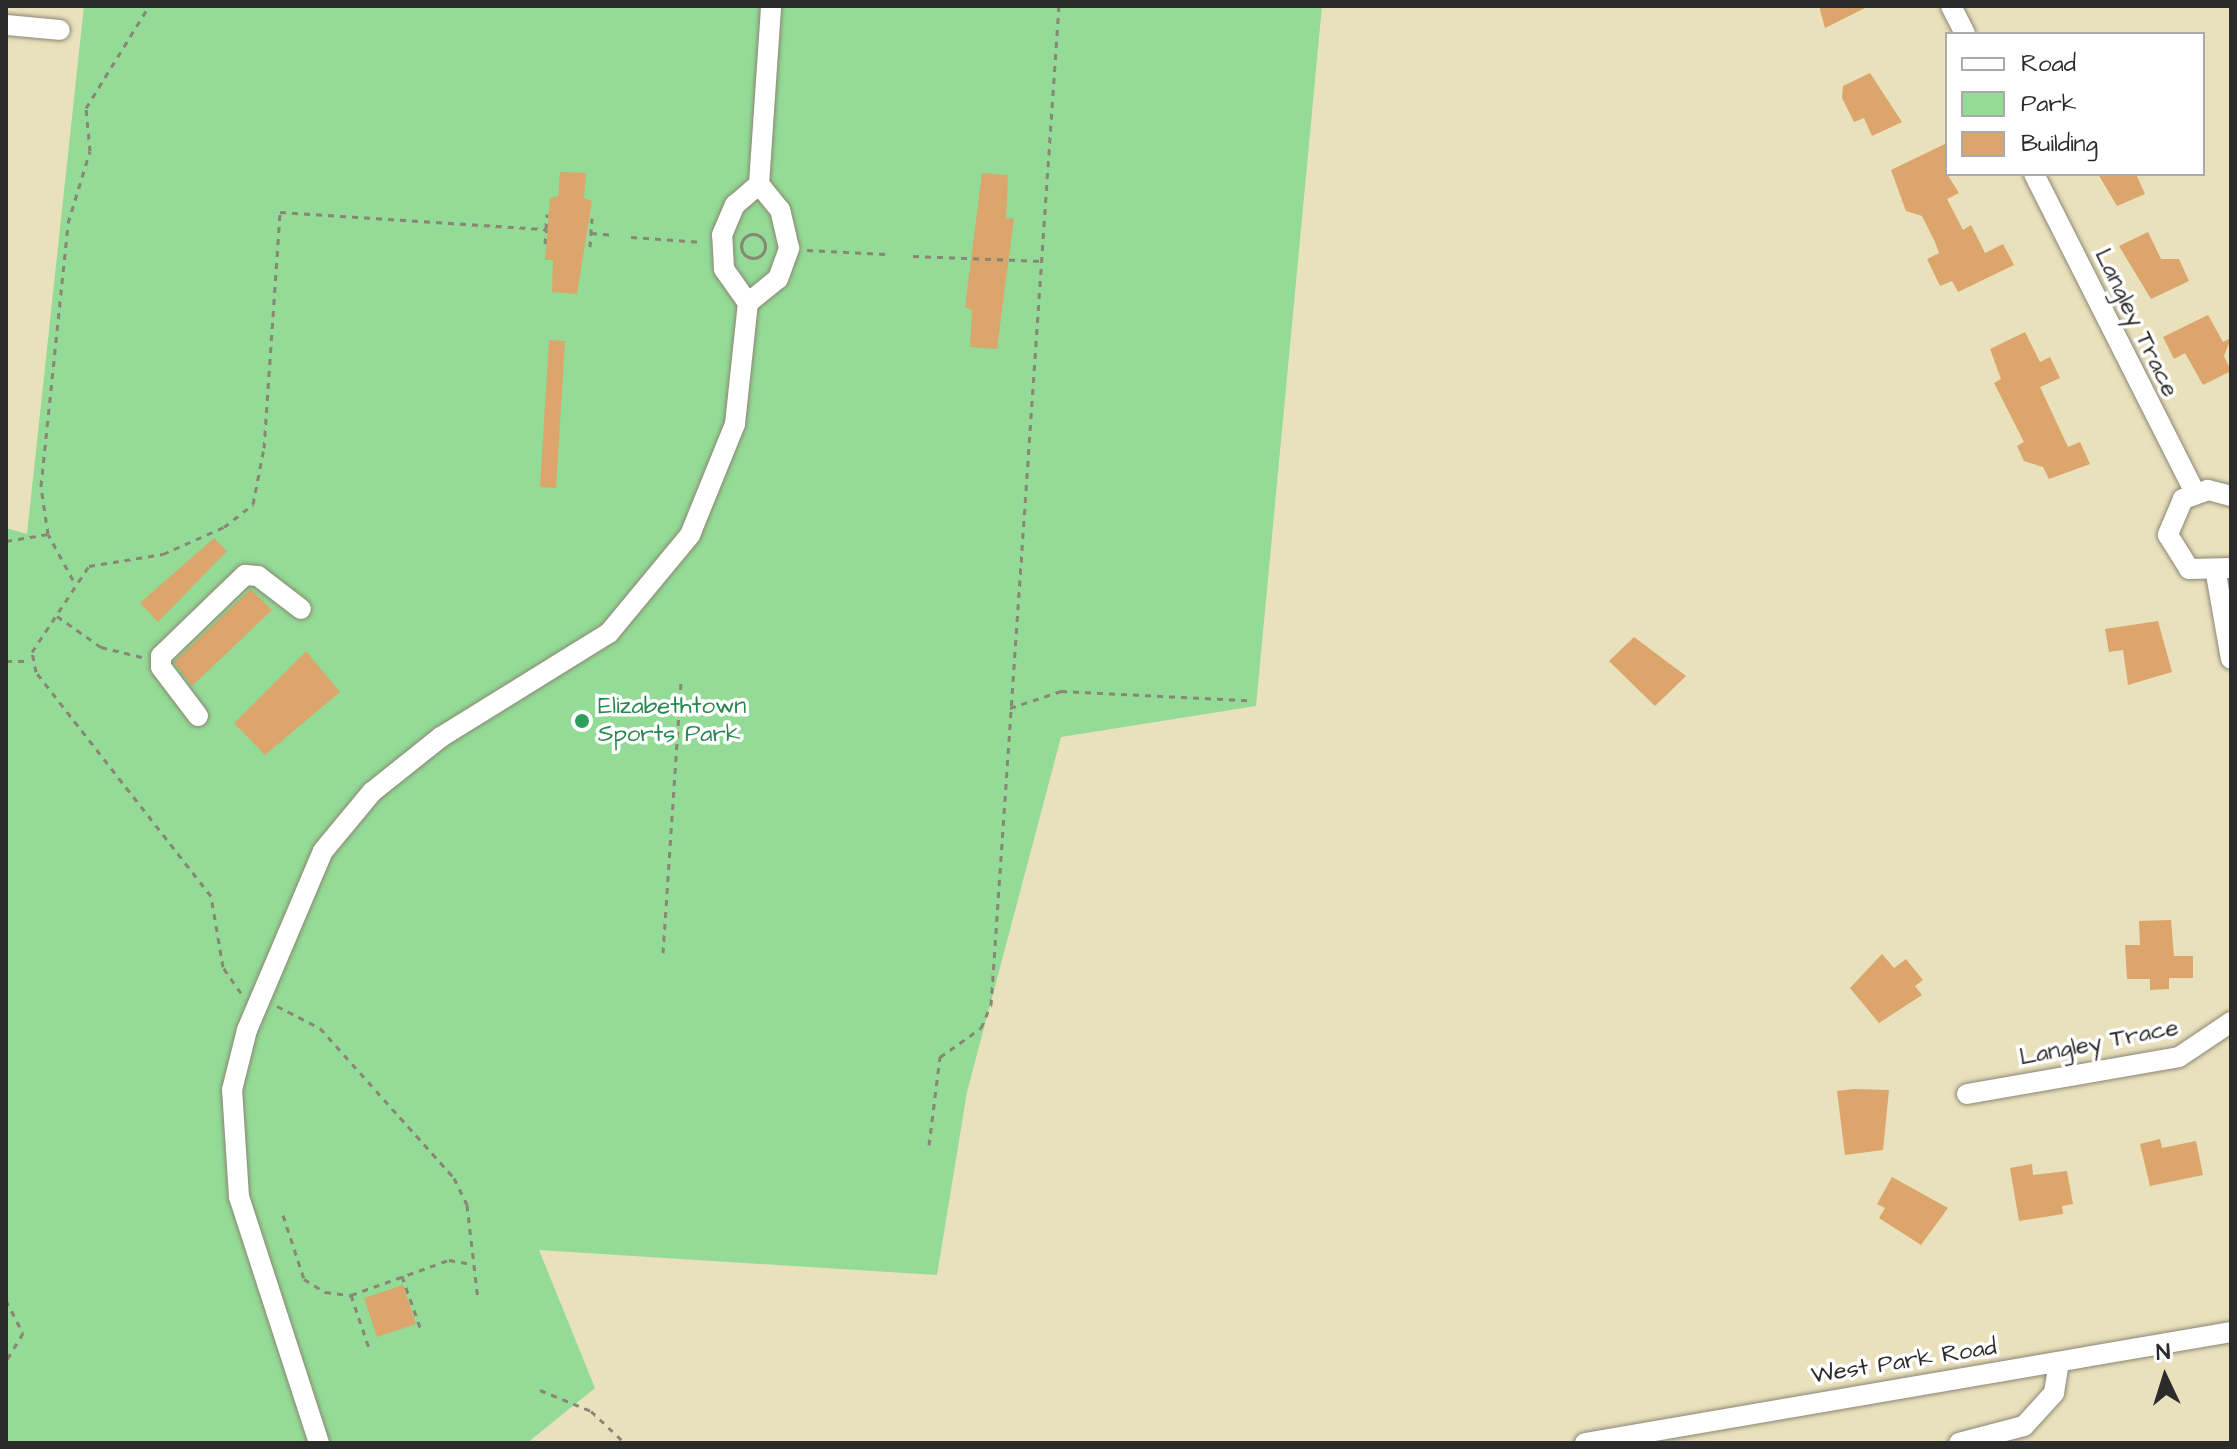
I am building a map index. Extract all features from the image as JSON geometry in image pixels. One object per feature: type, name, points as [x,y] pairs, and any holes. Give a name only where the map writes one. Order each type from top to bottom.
[{"type":"street","points":[[319,1443],[239,1197],[232,1090],[258,1000],[323,851],[372,792],[441,737],[609,633],[662,577],[723,465],[735,424],[748,303],[778,279],[789,248],[787,226],[759,184],[771,6]]},
{"type":"street","points":[[1951,6],[1964,32]]},
{"type":"street","points":[[6,25],[60,30]]},
{"type":"street","name":"Langley Trace","points":[[2035,176],[2195,493]]},
{"type":"street","points":[[748,303],[732,289],[721,243],[735,205],[759,184]]},
{"type":"street","points":[[2231,496],[2195,493],[2174,509],[2171,549],[2189,569],[2223,571],[2231,659]]},
{"type":"street","points":[[198,716],[161,667],[161,656],[245,575],[258,576],[301,609]]},
{"type":"street","name":"Langley Trace","points":[[1967,1094],[2179,1057],[2231,1022]]},
{"type":"street","name":"West Park Road","points":[[1585,1443],[1683,1435],[2231,1332]]},
{"type":"street","points":[[1959,1443],[2024,1426],[2054,1393],[2059,1363]]},
{"type":"path","points":[[73,580],[48,534],[41,486],[51,362],[68,223],[90,151],[86,108],[149,6]]},
{"type":"path","points":[[929,1145],[940,1057],[989,1017],[1059,6]]},
{"type":"path","points":[[30,661],[57,616],[73,580],[103,560],[173,550],[253,504],[264,448],[280,212],[546,229]]},
{"type":"path","points":[[545,244],[547,214]]},
{"type":"path","points":[[590,247],[592,218]]},
{"type":"path","points":[[591,233],[612,235]]},
{"type":"path","points":[[746,236],[763,240],[758,256],[742,250],[746,236]]},
{"type":"path","points":[[631,237],[715,242]]},
{"type":"path","points":[[795,249],[886,254]]},
{"type":"path","points":[[913,256],[1041,261]]},
{"type":"path","points":[[6,541],[48,534]]},
{"type":"path","points":[[57,616],[121,656],[149,658]]},
{"type":"path","points":[[6,661],[30,661]]},
{"type":"path","points":[[30,661],[211,896],[223,967],[248,996]]},
{"type":"path","points":[[663,953],[681,680]]},
{"type":"path","points":[[1010,708],[1061,691],[1248,700]]},
{"type":"path","points":[[274,1005],[320,1028],[434,1151],[467,1205],[478,1300]]},
{"type":"path","points":[[283,1215],[304,1279],[351,1295],[449,1260],[472,1264]]},
{"type":"path","points":[[402,1276],[421,1330]]},
{"type":"path","points":[[351,1295],[369,1348]]},
{"type":"path","points":[[6,1300],[18,1311],[23,1333],[6,1361]]},
{"type":"path","points":[[540,1390],[591,1411],[625,1443]]},
{"type":"green space","name":"Elizabethtown Sports Park","points":[[84,6],[1322,6],[1256,706],[1061,737],[967,1092],[937,1275],[539,1250],[595,1388],[527,1443],[6,1443],[6,528],[27,534]]},
{"type":"building","points":[[1819,6],[1869,6],[1825,28]]},
{"type":"building","points":[[1870,73],[1902,122],[1872,136],[1864,118],[1854,122],[1842,98],[1843,86]]},
{"type":"building","points":[[1945,144],[1945,176],[1948,176],[1959,193],[1947,199],[1963,230],[1971,225],[1985,253],[2003,244],[2014,265],[1958,292],[1952,281],[1940,286],[1927,259],[1939,253],[1935,242],[1922,216],[1906,211],[1891,170]]},
{"type":"building","points":[[560,172],[586,173],[584,198],[592,201],[577,294],[552,292],[553,260],[545,260],[550,198],[558,196]]},
{"type":"building","points":[[982,173],[1008,175],[1006,219],[1014,218],[997,349],[970,347],[972,310],[965,307]]},
{"type":"building","points":[[2099,176],[2137,176],[2145,194],[2117,206]]},
{"type":"building","points":[[2148,232],[2161,259],[2179,259],[2189,281],[2151,299],[2119,246]]},
{"type":"building","points":[[2208,315],[2223,342],[2231,338],[2224,356],[2231,371],[2203,385],[2185,353],[2174,359],[2163,337]]},
{"type":"building","points":[[2025,332],[2040,362],[2050,357],[2060,378],[2040,387],[2068,447],[2080,442],[2090,464],[2049,479],[2043,467],[2024,461],[2017,446],[2024,442],[1994,383],[2001,379],[1990,349]]},
{"type":"building","points":[[549,340],[565,341],[556,488],[540,487]]},
{"type":"building","points":[[214,538],[227,551],[158,622],[140,603]]},
{"type":"building","points":[[251,589],[272,610],[192,686],[174,662]]},
{"type":"building","points":[[2158,621],[2172,672],[2128,685],[2123,650],[2109,652],[2105,629]]},
{"type":"building","points":[[1634,637],[1686,676],[1655,706],[1609,661]]},
{"type":"building","points":[[306,651],[340,692],[265,755],[234,723]]},
{"type":"building","points":[[2171,920],[2174,956],[2193,956],[2193,978],[2169,978],[2169,989],[2150,990],[2150,979],[2127,979],[2125,945],[2140,945],[2139,921]]},
{"type":"building","points":[[1882,954],[1894,968],[1906,959],[1923,980],[1915,986],[1922,995],[1879,1023],[1850,988]]},
{"type":"building","points":[[1889,1090],[1883,1150],[1845,1155],[1837,1091]]},
{"type":"building","points":[[2160,1139],[2162,1148],[2196,1141],[2203,1175],[2150,1186],[2140,1144]]},
{"type":"building","points":[[2032,1164],[2033,1175],[2067,1171],[2073,1204],[2062,1206],[2063,1214],[2019,1221],[2010,1168]]},
{"type":"building","points":[[1892,1177],[1948,1208],[1921,1245],[1879,1218],[1885,1208],[1877,1204]]},
{"type":"building","points":[[403,1285],[416,1324],[377,1337],[364,1298]]},
{"type":"place","name":"Elizabethtown Sports Park","points":[[582,721]]}]
